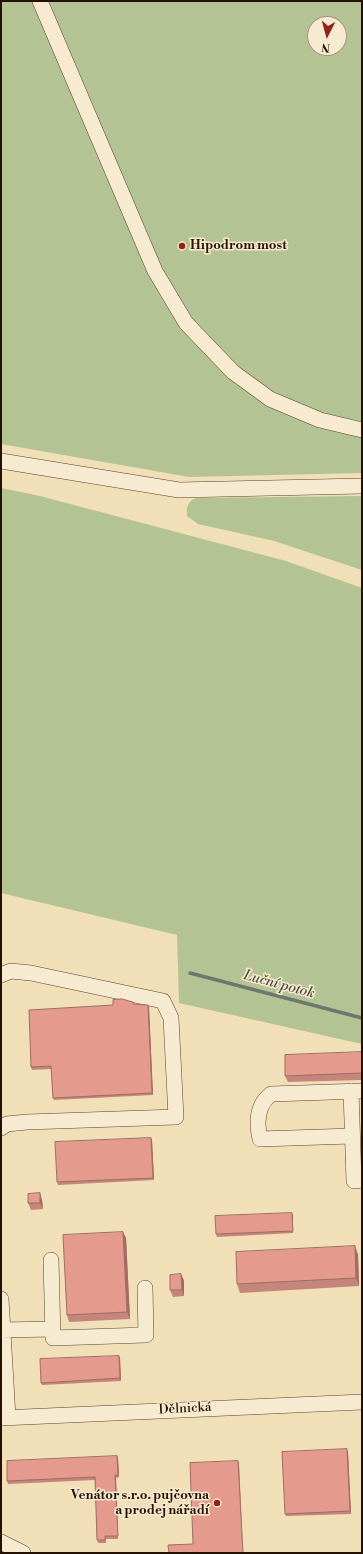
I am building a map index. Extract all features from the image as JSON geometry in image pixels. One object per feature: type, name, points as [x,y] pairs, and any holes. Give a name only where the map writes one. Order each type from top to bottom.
[{"type":"street","points":[[40,1],[155,270],[186,323],[233,372],[270,399],[320,420],[362,430]]},
{"type":"street","points":[[1,461],[179,490],[362,486]]},
{"type":"street","points":[[1,975],[11,971],[31,974],[163,1001],[171,1018],[176,1117],[27,1122],[7,1124],[1,1128]]},
{"type":"street","points":[[352,1136],[260,1139],[258,1128],[259,1114],[264,1100],[271,1094],[356,1091],[352,1136],[354,1181],[362,1180]]},
{"type":"street","points":[[51,1260],[53,1338],[146,1335],[145,1288]]},
{"type":"street","name":"Dělnická","points":[[1,1299],[4,1417],[362,1402]]},
{"type":"street","points":[[2,1330],[53,1329]]},
{"type":"street","points":[[1,1542],[22,1553]]},
{"type":"green space","name":"Hipodrom most","points":[[1,1],[362,1],[362,473],[189,477],[1,444]]},
{"type":"green space","points":[[1,488],[40,496],[286,561],[362,588],[362,1044],[179,1003],[177,935],[1,893]]},
{"type":"green space","points":[[362,496],[362,570],[274,541],[198,524],[187,516],[188,505],[197,498]]},
{"type":"building","points":[[122,999],[133,1002],[133,1004],[148,1005],[152,1093],[53,1098],[51,1066],[31,1067],[29,1010],[113,1005],[113,1000]]},
{"type":"building","points":[[362,1052],[362,1073],[285,1076],[285,1055]]},
{"type":"building","points":[[151,1138],[153,1178],[57,1182],[55,1142]]},
{"type":"building","points":[[40,1193],[40,1203],[28,1203],[28,1194]]},
{"type":"building","points":[[292,1213],[293,1231],[216,1234],[215,1216]]},
{"type":"building","points":[[123,1232],[127,1312],[67,1315],[63,1235]]},
{"type":"building","points":[[355,1246],[356,1278],[237,1284],[236,1252]]},
{"type":"building","points":[[181,1274],[182,1290],[170,1290],[170,1275]]},
{"type":"building","points":[[119,1356],[120,1378],[41,1383],[40,1359]]},
{"type":"building","points":[[347,1449],[350,1511],[285,1514],[282,1452]]},
{"type":"building","points":[[117,1456],[118,1475],[115,1475],[118,1536],[105,1536],[105,1540],[97,1540],[95,1477],[7,1481],[7,1461]]},
{"type":"building","name":"Venátor s.r.o. pujčovna a prodej nářadí","points":[[238,1461],[243,1553],[169,1553],[168,1545],[193,1544],[190,1463]]},
{"type":"waterway","name":"Luční potok","points":[[190,973],[362,1018]]},
{"type":"place","name":"Hipodrom most","points":[[182,246]]},
{"type":"place","name":"Venátor s.r.o. pujčovna a prodej nářadí","points":[[217,1503]]}]
